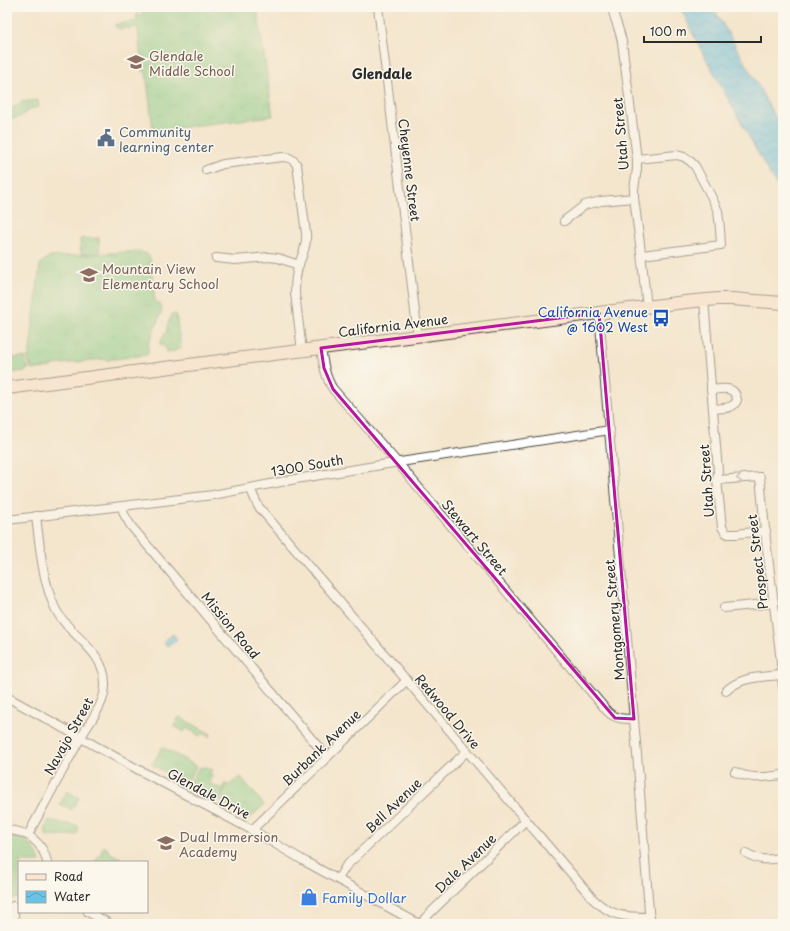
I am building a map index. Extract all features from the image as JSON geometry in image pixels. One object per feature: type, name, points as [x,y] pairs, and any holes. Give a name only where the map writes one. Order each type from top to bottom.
[{"type":"main road","name":"California Avenue","points":[[7,388],[704,300],[737,299],[783,303]]},
{"type":"street","name":"Cheyenne Street","points":[[378,7],[418,336]]},
{"type":"street","name":"Utah Street","points":[[612,7],[612,13],[622,42],[637,159],[634,198],[647,307]]},
{"type":"street","points":[[637,159],[677,155],[684,157],[695,166],[718,211],[721,245],[642,255]]},
{"type":"street","points":[[206,170],[223,164],[288,157],[294,160],[297,165],[306,233],[304,251],[294,283],[302,351]]},
{"type":"street","points":[[564,221],[585,205],[601,201],[634,198]]},
{"type":"street","points":[[216,258],[235,260],[269,257],[278,258],[299,265]]},
{"type":"street","name":"Utah Street","points":[[704,300],[721,524],[725,532],[728,534],[766,531]]},
{"type":"street","name":"Montgomery Street","points":[[599,313],[650,921]]},
{"type":"street","name":"Stewart Street","points":[[321,348],[324,368],[331,386],[608,712],[615,718],[634,719]]},
{"type":"street","points":[[712,390],[734,391],[737,400],[734,405],[713,409]]},
{"type":"street","name":"1300 South","points":[[7,520],[187,498],[397,462],[610,430]]},
{"type":"street","name":"Prospect Street","points":[[717,480],[760,476],[783,687]]},
{"type":"street","name":"Redwood Drive","points":[[250,488],[258,506],[594,900],[603,908],[614,914],[650,921]]},
{"type":"street","name":"Mission Road","points":[[122,506],[124,514],[131,526],[327,757]]},
{"type":"street","name":"Navajo Street","points":[[28,835],[100,704],[105,685],[103,670],[96,656],[66,624],[56,609],[45,580],[36,516]]},
{"type":"street","points":[[724,608],[774,603]]},
{"type":"street","points":[[726,692],[731,686],[745,680],[782,675]]},
{"type":"street","name":"Burbank Avenue","points":[[252,830],[407,680]]},
{"type":"street","name":"Glendale Drive","points":[[7,697],[252,830],[420,924]]},
{"type":"street","name":"Bell Avenue","points":[[338,879],[346,866],[467,751]]},
{"type":"street","points":[[735,772],[758,778],[783,775]]},
{"type":"street","name":"Dale Avenue","points":[[420,924],[526,820]]},
{"type":"street","points":[[7,830],[28,835],[42,848],[47,861]]},
{"type":"street","points":[[746,854],[759,859],[767,860],[783,858]]},
{"type":"street","points":[[13,906],[15,924]]},
{"type":"street","points":[[90,913],[110,924]]},
{"type":"highlighted area","points":[[599,313],[634,719],[615,718],[333,389],[324,368],[321,348]]},
{"type":"green space","points":[[141,7],[257,7],[273,116],[153,131],[146,72],[142,71],[138,27],[120,29],[115,27],[115,24],[137,21],[136,15],[143,14]]},
{"type":"green space","points":[[38,100],[39,107],[30,109],[20,117],[7,120],[7,112],[21,102]]},
{"type":"green space","points":[[99,238],[100,253],[81,254],[80,239]]},
{"type":"green space","points":[[138,251],[147,254],[150,258],[155,301],[161,305],[162,311],[148,345],[148,354],[54,365],[51,367],[32,370],[27,357],[29,357],[40,264],[50,257]]},
{"type":"green space","points":[[172,314],[176,314],[181,348],[176,349],[176,351],[167,352],[165,347],[160,344],[165,332],[168,330],[166,329]]},
{"type":"green space","points":[[9,342],[11,362],[7,362],[7,343]]},
{"type":"green space","points":[[25,357],[29,369],[26,369],[26,371],[7,373],[7,362],[11,362],[11,358]]},
{"type":"green space","points":[[179,717],[211,734],[210,737],[202,733],[200,736],[186,728],[184,732],[174,726]]},
{"type":"green space","points":[[162,747],[196,766],[186,784],[152,765]]},
{"type":"green space","points":[[205,766],[212,770],[210,773],[212,775],[209,783],[222,789],[225,783],[227,784],[217,801],[189,785],[198,769],[200,767],[204,768]]},
{"type":"green space","points":[[241,777],[264,805],[250,818],[219,801],[227,786]]},
{"type":"green space","points":[[67,791],[79,798],[72,810],[60,804]]},
{"type":"green space","points":[[49,820],[78,826],[78,833],[75,835],[47,837],[46,828]]},
{"type":"green space","points":[[7,837],[13,837],[28,843],[35,851],[40,861],[18,861],[18,898],[7,900]]},
{"type":"green space","points":[[106,847],[110,853],[121,858],[120,861],[96,861],[102,851],[101,849]]},
{"type":"water","points":[[680,7],[713,7],[753,76],[783,132],[783,195],[769,173],[699,46]]},
{"type":"water","points":[[173,634],[177,639],[167,646],[163,642]]},
{"type":"place","name":"Glendale Middle School","points":[[136,62]]},
{"type":"place","name":"Community learning center","points":[[106,138]]},
{"type":"place","name":"Mountain View Elementary School","points":[[89,275]]},
{"type":"place","name":"California Avenue @ 1602 West","points":[[661,318]]},
{"type":"place","name":"Dual Immersion Academy","points":[[166,843]]},
{"type":"place","name":"Family Dollar","points":[[309,897]]},
{"type":"district","name":"Glendale","points":[[382,73]]}]
